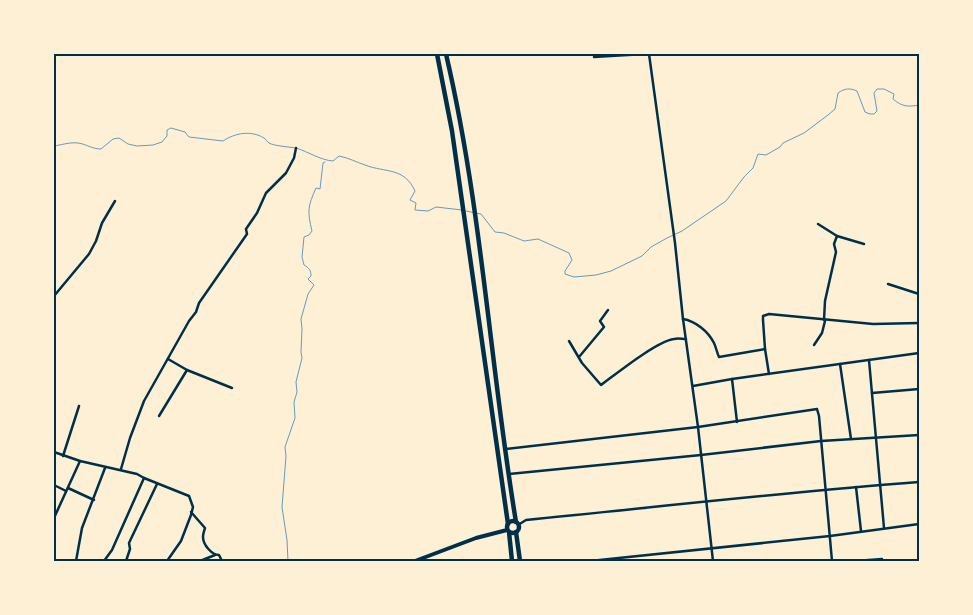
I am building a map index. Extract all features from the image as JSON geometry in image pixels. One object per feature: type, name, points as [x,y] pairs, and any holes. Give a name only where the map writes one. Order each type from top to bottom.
[{"type":"main road","points":[[438,54],[461,189],[512,561]]},
{"type":"main road","points":[[446,54],[461,127],[478,231],[508,474],[519,529],[516,532],[520,561]]},
{"type":"main road","points":[[508,524],[510,522],[517,523]]},
{"type":"main road","points":[[415,561],[476,538],[508,531],[516,532]]},
{"type":"street","points":[[594,57],[645,54]]},
{"type":"street","points":[[649,54],[673,227],[713,561]]},
{"type":"street","points":[[121,469],[151,385],[196,312],[199,303],[247,234],[246,229],[266,193],[286,173],[294,158],[296,148]]},
{"type":"street","points":[[54,296],[88,254],[96,241],[102,223],[115,201]]},
{"type":"street","points":[[818,224],[837,236],[864,244]]},
{"type":"street","points":[[814,346],[822,334],[825,301],[836,252],[834,244],[837,236]]},
{"type":"street","points":[[888,284],[919,294]]},
{"type":"street","points":[[579,357],[604,326],[600,321],[608,310]]},
{"type":"street","points":[[769,374],[762,320],[764,316],[773,314],[824,321],[874,324],[919,323]]},
{"type":"street","points":[[683,319],[696,324],[710,337],[719,357],[765,349]]},
{"type":"street","points":[[569,341],[601,385],[630,362],[672,338],[686,339]]},
{"type":"street","points":[[693,386],[919,353]]},
{"type":"street","points":[[168,359],[187,370],[232,388]]},
{"type":"street","points":[[869,360],[884,528]]},
{"type":"street","points":[[840,364],[851,439]]},
{"type":"street","points":[[159,416],[187,370]]},
{"type":"street","points":[[732,379],[737,422]]},
{"type":"street","points":[[872,393],[919,389]]},
{"type":"street","points":[[63,456],[79,406]]},
{"type":"street","points":[[505,449],[698,427],[817,409],[832,561]]},
{"type":"street","points":[[508,474],[821,441],[919,435]]},
{"type":"street","points":[[54,452],[80,461],[137,474],[189,496],[193,508],[181,541],[167,561]]},
{"type":"street","points":[[54,518],[80,461]]},
{"type":"street","points":[[76,561],[82,528],[105,467]]},
{"type":"street","points":[[104,561],[112,550],[144,478]]},
{"type":"street","points":[[517,523],[526,520],[706,503],[825,489],[919,482]]},
{"type":"street","points":[[126,561],[130,549],[129,543],[157,484]]},
{"type":"street","points":[[54,485],[66,491]]},
{"type":"street","points":[[856,487],[861,531]]},
{"type":"street","points":[[68,488],[94,500]]},
{"type":"street","points":[[191,512],[205,528],[204,542],[215,555],[219,555],[222,561]]},
{"type":"street","points":[[590,561],[830,536],[919,524]]},
{"type":"street","points":[[200,561],[215,555]]},
{"type":"street","points":[[855,561],[882,560]]},
{"type":"waterway","points":[[466,211],[481,214],[495,232],[504,233],[524,241],[538,239],[569,253],[572,260],[565,274],[574,277],[596,275],[611,271],[642,256],[651,247],[682,231],[726,201],[753,168],[758,154],[766,155],[780,147],[783,143],[804,133],[828,115],[835,109],[838,93],[841,91],[848,89],[857,91],[865,112],[870,114],[874,114],[877,111],[874,93],[877,89],[884,89],[894,94],[893,99],[903,105],[919,105]]},
{"type":"waterway","points":[[54,146],[75,143],[101,149],[113,139],[119,138],[128,144],[137,146],[153,145],[162,142],[167,136],[167,130],[171,128],[185,132],[189,137],[223,141],[238,134],[248,133],[264,138],[268,143],[296,148],[324,159],[333,161],[339,156],[400,174],[411,183],[415,191],[410,200],[416,203],[415,210],[428,211],[436,207],[462,210]]},
{"type":"waterway","points":[[288,561],[282,507],[285,447],[295,418],[296,382],[302,358],[301,319],[308,294],[314,285],[308,279],[311,276],[311,272],[304,265],[302,257],[304,237],[312,231],[309,218],[310,204],[316,188],[320,189],[323,163],[325,162]]}]
